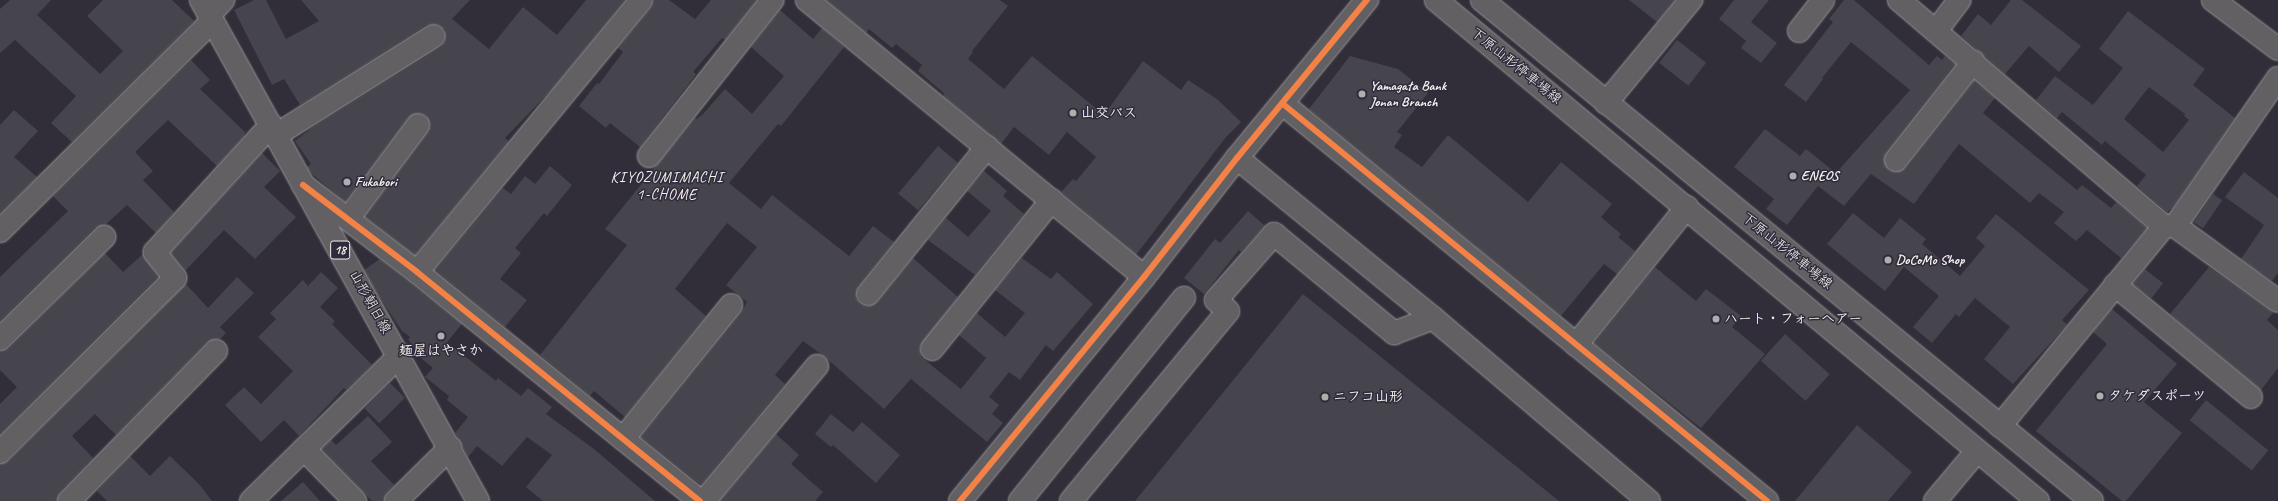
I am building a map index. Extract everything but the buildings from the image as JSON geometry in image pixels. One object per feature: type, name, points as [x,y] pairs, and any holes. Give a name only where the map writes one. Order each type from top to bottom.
[{"type":"street","points":[[417,272],[642,0]]},
{"type":"street","points":[[648,156],[772,0]]},
{"type":"street","points":[[806,0],[1052,200],[1144,277]]},
{"type":"street","points":[[960,501],[1144,277],[1237,158],[1368,0]]},
{"type":"street","name":"下原山形停車場線","points":[[1436,0],[1687,206],[2038,501]]},
{"type":"street","name":"下原山形停車場線","points":[[1482,0],[2092,501]]},
{"type":"street","points":[[1606,103],[1691,0]]},
{"type":"street","points":[[1799,31],[1823,0]]},
{"type":"street","points":[[1899,0],[2170,226],[2278,301]]},
{"type":"street","points":[[1936,31],[1959,0]]},
{"type":"street","points":[[2212,0],[2278,49]]},
{"type":"street","points":[[0,231],[211,9]]},
{"type":"street","name":"山形朝日線","points":[[211,9],[273,130],[400,355],[478,501]]},
{"type":"street","points":[[0,452],[175,278],[155,252],[273,130],[434,36]]},
{"type":"street","points":[[1896,160],[1973,62]]},
{"type":"street","points":[[2000,426],[2115,285],[2170,226],[2278,78]]},
{"type":"street","points":[[1283,104],[1767,501]]},
{"type":"street","points":[[348,219],[418,124]]},
{"type":"street","points":[[868,294],[987,147]]},
{"type":"street","points":[[1237,158],[1433,318],[1649,501]]},
{"type":"street","points":[[303,185],[417,272],[700,501]]},
{"type":"street","points":[[932,349],[1052,200]]},
{"type":"street","points":[[1576,345],[1687,206]]},
{"type":"street","points":[[1071,501],[1228,311],[1216,300],[1274,234],[1394,333],[1433,318]]},
{"type":"street","points":[[0,339],[104,237]]},
{"type":"street","points":[[2115,285],[2251,397]]},
{"type":"street","points":[[1020,501],[1184,298]]},
{"type":"street","points":[[623,439],[731,305]]},
{"type":"street","points":[[68,501],[216,351]]},
{"type":"street","points":[[252,501],[400,355]]},
{"type":"street","points":[[704,501],[817,366]]},
{"type":"street","points":[[396,501],[450,448]]},
{"type":"street","points":[[304,449],[355,501]]},
{"type":"street","points":[[1935,501],[1977,451]]},
{"type":"cycle path","points":[[960,501],[1144,277],[1237,158],[1367,0]]},
{"type":"cycle path","points":[[1283,104],[1767,501]]},
{"type":"cycle path","points":[[303,185],[417,272],[700,501]]},
{"type":"place","name":"Yamagata Bank Jonan Branch","points":[[1362,94]]},
{"type":"place","name":"山交バス","points":[[1073,113]]},
{"type":"place","name":"ENEOS","points":[[1793,176]]},
{"type":"place","name":"Fukabori","points":[[347,182]]},
{"type":"place","name":"DoCoMo Shop","points":[[1888,260]]},
{"type":"place","name":"ハート・フォーヘアー","points":[[1716,319]]},
{"type":"place","name":"麺屋はやさか","points":[[441,336]]},
{"type":"place","name":"タケダスポーツ","points":[[2100,396]]},
{"type":"place","name":"ニフコ山形","points":[[1325,397]]},
{"type":"district","name":"KIYOZUMIMACHI 1-CHOME","points":[[667,186]]}]
